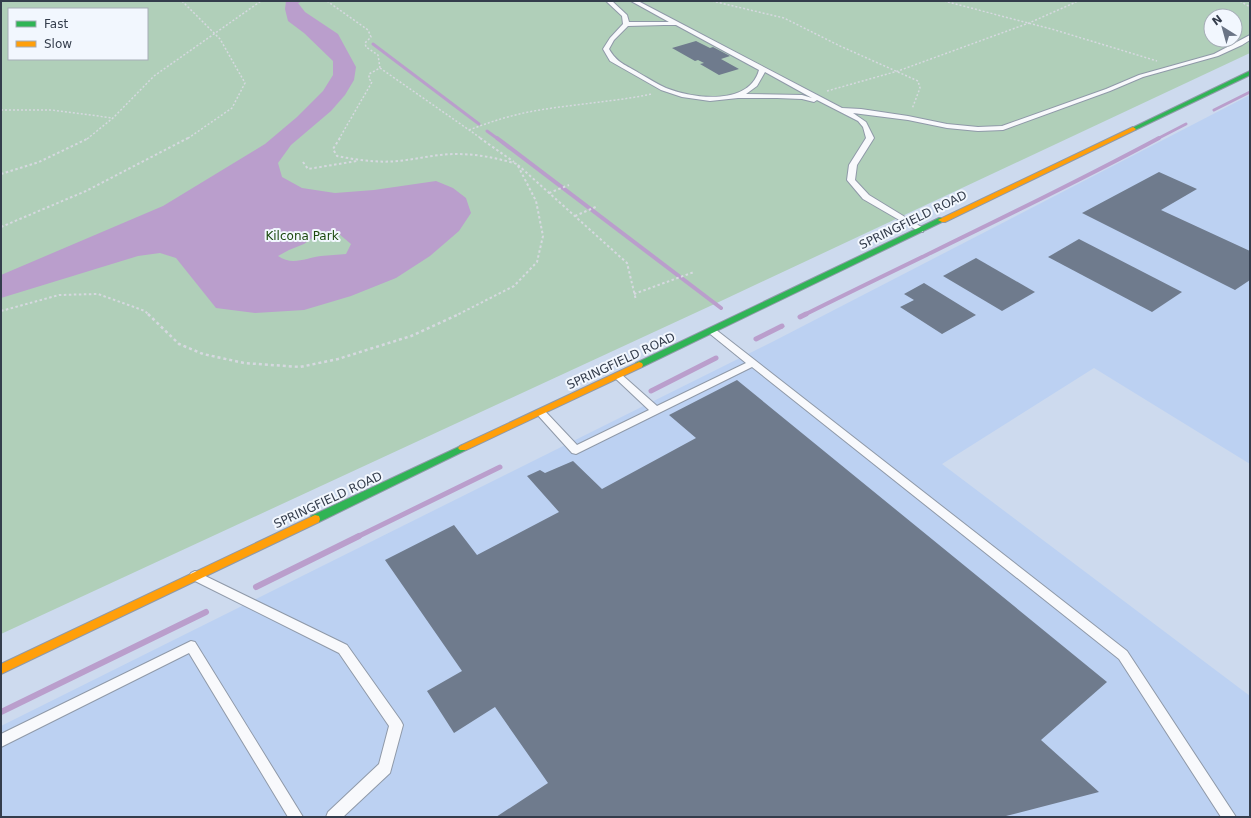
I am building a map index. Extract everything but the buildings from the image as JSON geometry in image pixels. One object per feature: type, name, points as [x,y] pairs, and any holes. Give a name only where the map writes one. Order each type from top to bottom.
[{"type":"street","name":"SPRINGFIELD ROAD","points":[[1,669],[618,376],[1250,73]]},
{"type":"lane","points":[[609,1],[626,16],[626,24],[612,39],[606,49],[612,60],[667,91],[684,96],[710,99],[738,96],[802,97],[827,103]]},
{"type":"lane","points":[[634,1],[858,118],[868,129],[870,138],[853,165],[851,180],[866,197],[920,230]]},
{"type":"lane","points":[[626,24],[664,23],[681,25]]},
{"type":"lane","points":[[841,110],[861,111],[908,118],[947,126],[978,129],[1003,128],[1108,90],[1141,76],[1216,55],[1240,44],[1250,37]]},
{"type":"lane","points":[[738,96],[757,84],[761,78],[763,68]]},
{"type":"lane","points":[[712,331],[1123,655],[1229,817]]},
{"type":"lane","points":[[540,412],[576,450],[753,363]]},
{"type":"lane","points":[[618,376],[656,411]]},
{"type":"lane","points":[[195,576],[343,649],[396,725],[385,768],[333,817]]},
{"type":"lane","points":[[1,741],[191,646],[296,817]]},
{"type":"path","points":[[1,227],[86,191],[183,142],[232,108],[245,83],[220,39],[182,1]]},
{"type":"path","points":[[1,174],[39,162],[90,138],[114,118],[154,76],[261,1]]},
{"type":"path","points":[[327,1],[368,30],[371,37],[365,43],[366,47],[378,55],[380,68],[517,164],[627,263],[636,300]]},
{"type":"path","points":[[712,1],[784,18],[840,46],[918,80],[920,88],[908,118]]},
{"type":"path","points":[[944,1],[1029,23],[1176,66]]},
{"type":"path","points":[[812,95],[898,70],[1029,23],[1076,2],[1074,1]]},
{"type":"path","points":[[1240,1],[1250,7]]},
{"type":"path","points":[[1,311],[59,295],[98,294],[145,311],[178,344],[203,354],[244,363],[300,368],[338,359],[411,336],[458,315],[514,286],[537,262],[543,236],[536,202],[517,164],[496,158],[458,154],[431,155],[400,161],[359,160],[337,156],[333,149],[341,139],[350,118],[370,90],[372,82],[369,79],[369,74],[380,68]]},
{"type":"path","points":[[469,130],[497,120],[532,111],[631,99],[667,91]]},
{"type":"path","points":[[1,110],[52,110],[114,118]]},
{"type":"path","points":[[303,162],[308,169],[316,169],[336,164],[348,164],[359,160]]},
{"type":"path","points":[[549,193],[568,185]]},
{"type":"path","points":[[575,216],[598,206]]},
{"type":"path","points":[[634,294],[694,272]]},
{"type":"shaded area","points":[[286,1],[303,1],[298,3],[305,12],[338,34],[356,67],[354,80],[345,95],[331,111],[291,145],[278,163],[282,177],[302,188],[335,193],[374,190],[436,181],[453,188],[466,198],[471,213],[459,231],[430,256],[396,278],[351,296],[304,310],[255,313],[216,308],[176,258],[160,253],[138,256],[1,298],[1,275],[163,206],[265,144],[297,117],[323,91],[333,75],[333,61],[304,33],[288,21],[285,9]],"holes":[[[322,231],[339,234],[351,244],[346,254],[321,256],[294,261],[283,259],[278,256],[304,244]]]},
{"type":"shaded area","points":[[1250,95],[1250,464],[1094,368],[942,464],[1250,696],[1250,817],[1,817],[1,726],[776,340]]},
{"type":"green space","name":"Kilcona Park","points":[[1,1],[1250,1],[1250,53],[721,301],[1,634]]},
{"type":"waterway","points":[[373,44],[479,124]]},
{"type":"waterway","points":[[1214,110],[1250,92]]},
{"type":"waterway","points":[[1157,139],[1186,124]]},
{"type":"waterway","points":[[487,131],[498,139]]},
{"type":"waterway","points":[[497,138],[721,308]]},
{"type":"waterway","points":[[804,315],[1026,206],[1159,138]]},
{"type":"waterway","points":[[800,317],[804,315]]},
{"type":"waterway","points":[[756,339],[782,326]]},
{"type":"waterway","points":[[651,391],[716,358]]},
{"type":"waterway","points":[[357,537],[500,467]]},
{"type":"waterway","points":[[256,587],[359,536]]},
{"type":"waterway","points":[[1,712],[206,612]]},
{"type":"traffic: fast","points":[[1133,129],[1250,73]]},
{"type":"traffic: fast","points":[[639,365],[942,220]]},
{"type":"traffic: fast","points":[[315,519],[463,448]]},
{"type":"traffic: slow","points":[[942,220],[1133,129]]},
{"type":"traffic: slow","points":[[463,448],[639,365]]},
{"type":"traffic: slow","points":[[1,669],[315,519]]}]
